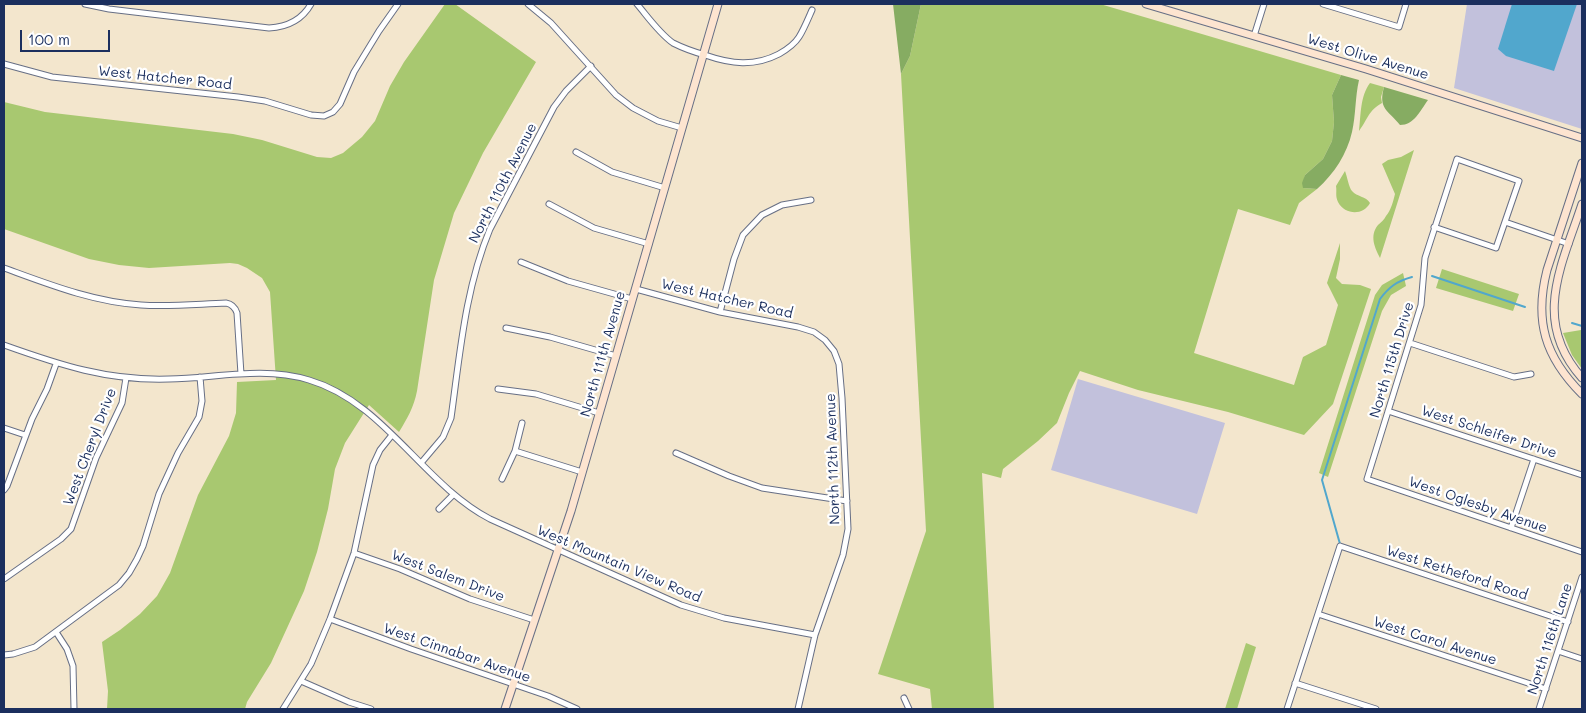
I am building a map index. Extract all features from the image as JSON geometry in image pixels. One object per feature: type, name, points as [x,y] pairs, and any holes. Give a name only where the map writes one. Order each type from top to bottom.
[{"type":"street","points":[[85,4],[108,9],[269,28],[288,24],[302,15],[311,4]]},
{"type":"street","name":"West Hatcher Road","points":[[4,64],[52,77],[265,101],[311,115],[324,116],[333,112],[340,104],[354,72],[398,4]]},
{"type":"street","points":[[528,4],[551,23],[616,95],[632,108],[658,121],[682,128]]},
{"type":"street","points":[[637,4],[660,31],[673,42],[724,62],[741,64],[756,63],[770,59],[785,51],[799,38],[812,10]]},
{"type":"street","name":"North 111th Avenue","points":[[504,709],[558,550],[582,472],[718,4]]},
{"type":"street","name":"West Olive Avenue","points":[[1146,4],[1375,72],[1582,138]]},
{"type":"street","points":[[1254,36],[1264,4]]},
{"type":"street","points":[[1323,4],[1335,5],[1399,27],[1406,4]]},
{"type":"street","name":"North 110th Avenue","points":[[421,463],[443,437],[451,418],[472,284],[490,229],[554,107],[566,91],[591,66]]},
{"type":"street","points":[[576,152],[612,172],[665,188]]},
{"type":"street","name":"North 115th Drive","points":[[1367,479],[1421,305],[1425,258],[1456,159],[1519,180],[1505,222]]},
{"type":"street","points":[[1582,163],[1556,240],[1542,296],[1543,323],[1549,347],[1563,372],[1582,394]]},
{"type":"street","points":[[720,312],[734,259],[743,235],[762,215],[782,205],[811,200]]},
{"type":"street","points":[[549,204],[594,228],[648,244]]},
{"type":"street","points":[[1582,204],[1557,279],[1554,299],[1555,323],[1561,342],[1573,366],[1582,378]]},
{"type":"street","points":[[1434,227],[1496,248],[1505,222],[1568,244]]},
{"type":"street","points":[[521,262],[568,281],[632,299]]},
{"type":"street","points":[[4,268],[80,294],[124,304],[164,306],[226,302],[231,304],[237,313],[241,374]]},
{"type":"street","name":"West Hatcher Road","points":[[636,289],[720,312],[798,327],[814,332]]},
{"type":"street","points":[[506,328],[550,337],[616,356]]},
{"type":"street","name":"North 112th Avenue","points":[[798,709],[815,635],[845,547],[848,529],[839,364],[834,351],[825,340],[814,332]]},
{"type":"street","points":[[1549,347],[1561,342]]},
{"type":"street","points":[[1410,343],[1514,377],[1531,374]]},
{"type":"street","name":"West Mountain View Road","points":[[4,345],[56,364],[92,373],[126,378],[169,380],[241,374],[280,374],[328,386],[361,406],[453,495],[473,510],[490,519],[664,598],[699,611],[724,618],[815,635]]},
{"type":"street","points":[[4,490],[25,435],[56,364]]},
{"type":"street","points":[[4,655],[27,651],[56,632],[119,585],[129,573],[142,546],[159,494],[178,453],[198,417],[202,401],[200,377]]},
{"type":"street","name":"West Cheryl Drive","points":[[4,579],[61,539],[71,529],[96,458],[122,403],[126,378]]},
{"type":"street","points":[[498,389],[536,394],[599,413]]},
{"type":"street","name":"West Schleifer Drive","points":[[1388,411],[1582,475]]},
{"type":"street","points":[[502,479],[515,451],[522,423]]},
{"type":"street","points":[[4,428],[25,435]]},
{"type":"street","points":[[283,709],[311,664],[330,619],[354,553],[373,466],[380,450],[392,435]]},
{"type":"street","points":[[515,451],[582,472]]},
{"type":"street","points":[[676,453],[762,488],[847,502]]},
{"type":"street","points":[[1511,528],[1534,459]]},
{"type":"street","name":"West Oglesby Avenue","points":[[1367,479],[1582,552]]},
{"type":"street","points":[[439,510],[453,495]]},
{"type":"street","name":"West Retheford Road","points":[[1318,614],[1340,546],[1568,622]]},
{"type":"street","name":"West Salem Drive","points":[[354,553],[400,569],[470,599],[534,620]]},
{"type":"street","name":"North 116th Lane","points":[[1539,709],[1582,577]]},
{"type":"street","points":[[1287,709],[1318,614]]},
{"type":"street","name":"West Carol Avenue","points":[[1318,614],[1546,689]]},
{"type":"street","name":"West Cinnabar Avenue","points":[[330,619],[411,650],[548,696],[577,709]]},
{"type":"street","points":[[56,632],[67,649],[74,666],[74,709]]},
{"type":"street","points":[[1558,651],[1582,659]]},
{"type":"street","points":[[301,681],[349,702],[371,709]]},
{"type":"street","points":[[1296,683],[1376,709]]},
{"type":"street","points":[[904,698],[909,709]]},
{"type":"shaded area","points":[[1467,4],[1582,4],[1582,129],[1454,88]]},
{"type":"shaded area","points":[[1078,379],[1225,423],[1197,514],[1051,470]]},
{"type":"green space","points":[[445,4],[455,4],[536,62],[483,153],[454,213],[434,280],[417,391],[410,413],[399,432],[369,405],[345,443],[335,469],[328,509],[317,552],[304,591],[271,663],[247,702],[245,709],[107,709],[108,691],[102,642],[140,614],[157,596],[170,573],[198,495],[229,436],[236,413],[237,382],[276,380],[270,292],[262,278],[238,264],[149,268],[119,265],[89,259],[4,229],[4,102],[45,112],[233,134],[262,140],[317,157],[331,158],[343,153],[362,137],[375,121],[390,86],[404,62]]},
{"type":"green space","points":[[893,4],[921,4],[910,56],[901,74]]},
{"type":"green space","points":[[921,4],[1100,4],[1341,75],[1332,95],[1334,122],[1332,141],[1323,159],[1305,175],[1303,188],[1317,189],[1299,203],[1290,225],[1238,209],[1194,353],[1294,385],[1303,357],[1326,345],[1338,305],[1327,283],[1340,243],[1340,259],[1336,278],[1342,284],[1360,285],[1371,289],[1333,404],[1304,435],[1228,412],[1138,390],[1080,371],[1057,423],[1003,469],[1001,478],[982,473],[994,709],[932,709],[930,689],[878,674],[926,531],[901,74],[910,56]]},
{"type":"green space","points":[[1341,75],[1359,80],[1350,140],[1339,163],[1323,183],[1317,189],[1303,188],[1302,183],[1305,175],[1323,159],[1332,141],[1334,122],[1332,95]]},
{"type":"green space","points":[[1370,83],[1384,87],[1381,97],[1382,103],[1371,112],[1359,131],[1364,94]]},
{"type":"green space","points":[[1384,87],[1428,100],[1413,120],[1400,125],[1383,105],[1382,94]]},
{"type":"green space","points":[[1414,150],[1380,258],[1373,238],[1374,233],[1389,211],[1395,194],[1382,164]]},
{"type":"green space","points":[[1345,171],[1352,191],[1370,203],[1359,212],[1349,211],[1338,202],[1336,186]]},
{"type":"green space","points":[[1442,269],[1519,294],[1513,311],[1436,288]]},
{"type":"green space","points":[[1403,273],[1406,286],[1391,295],[1382,311],[1328,477],[1319,473],[1375,295],[1382,285]]},
{"type":"green space","points":[[1581,330],[1582,369],[1572,355],[1563,333]]},
{"type":"green space","points":[[1246,643],[1256,647],[1237,709],[1225,709]]},
{"type":"water","points":[[1512,4],[1577,4],[1554,71],[1506,56],[1498,49]]},
{"type":"waterway","points":[[1432,276],[1525,307]]},
{"type":"waterway","points":[[1340,544],[1322,480],[1380,299],[1394,285],[1412,277]]},
{"type":"waterway","points":[[1572,323],[1582,326]]}]
